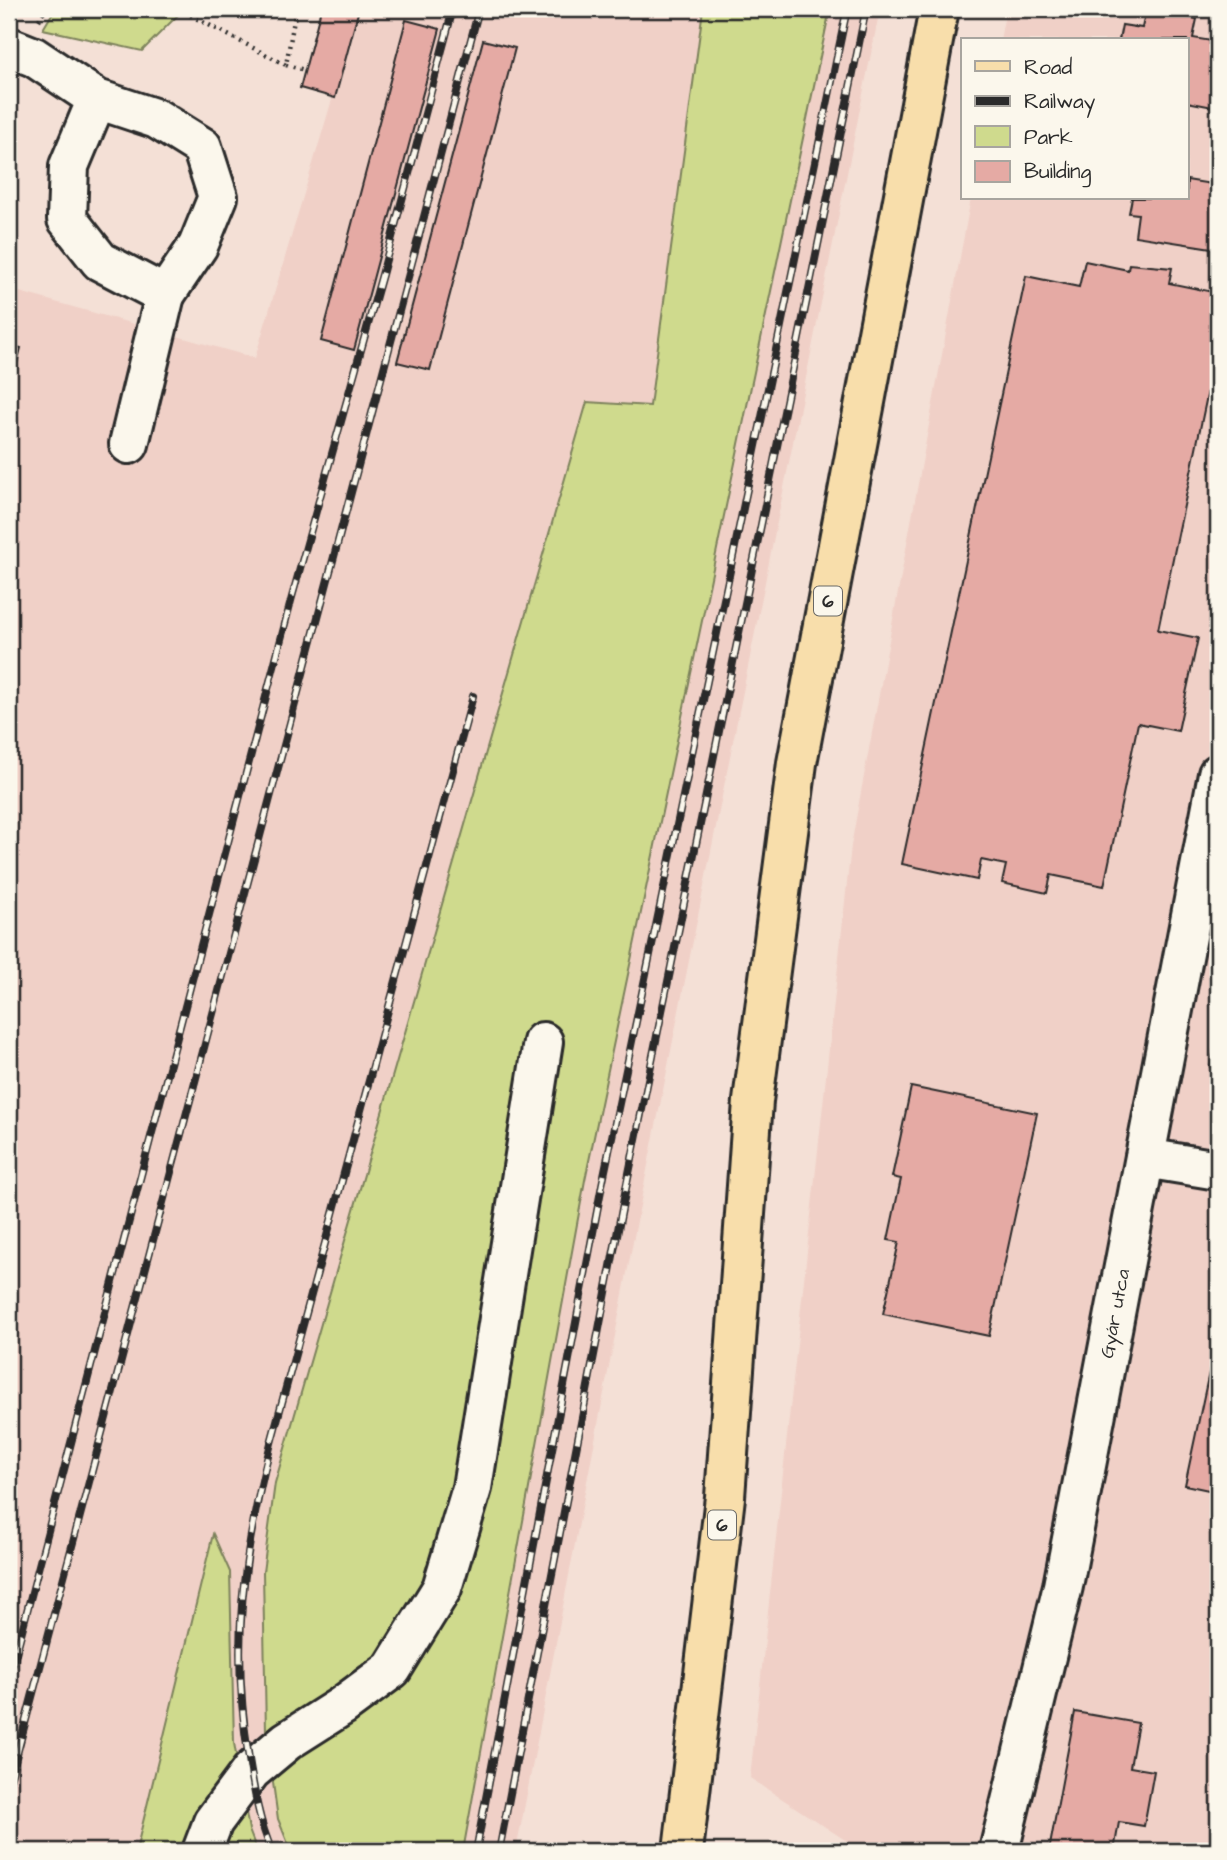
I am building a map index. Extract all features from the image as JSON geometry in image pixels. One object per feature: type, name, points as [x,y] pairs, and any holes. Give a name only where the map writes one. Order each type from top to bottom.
[{"type":"main road","name":"6","points":[[683,1851],[725,1497],[752,1101],[797,764],[939,9]]},
{"type":"street","points":[[9,47],[34,57],[97,99],[156,119],[202,147],[218,197],[198,246],[165,295],[129,444]]},
{"type":"street","points":[[97,99],[69,166],[67,219],[100,261],[165,295]]},
{"type":"street","name":"Gyár utca","points":[[999,1851],[1063,1586],[1218,774]]},
{"type":"street","points":[[202,1851],[213,1822],[251,1771],[287,1741],[342,1706],[392,1669],[442,1587],[472,1488],[543,1042]]},
{"type":"street","points":[[1145,1158],[1218,1170]]},
{"type":"path","points":[[178,9],[286,65],[305,70]]},
{"type":"path","points":[[286,65],[296,9]]},
{"type":"shaded area","points":[[359,9],[703,9],[650,406],[587,403],[275,1483],[263,1572],[266,1732],[278,1819],[291,1851],[257,1851],[249,1830],[234,1743],[230,1572],[212,1536],[136,1851],[9,1851],[9,289],[255,358]]},
{"type":"shaded area","points":[[830,9],[880,9],[642,1195],[516,1851],[463,1851],[585,1180]]},
{"type":"shaded area","points":[[1006,9],[1218,9],[1218,1851],[862,1851],[750,1778],[851,846],[971,200],[1188,200],[1188,38],[1000,38]]},
{"type":"green space","points":[[55,9],[184,9],[142,51],[43,29]]},
{"type":"green space","points":[[703,9],[830,9],[585,1180],[463,1851],[291,1851],[278,1819],[266,1732],[263,1572],[275,1483],[587,402],[650,406]]},
{"type":"green space","points":[[213,1534],[230,1572],[234,1743],[249,1830],[257,1851],[136,1851]]},
{"type":"building","points":[[321,9],[359,9],[335,98],[300,88]]},
{"type":"building","points":[[1146,9],[1197,19],[1193,38],[1218,42],[1218,108],[1188,102],[1188,38],[1119,38],[1122,25],[1142,28]]},
{"type":"building","points":[[406,20],[440,29],[354,350],[321,341]]},
{"type":"building","points":[[483,40],[515,48],[430,370],[397,362]]},
{"type":"building","points":[[1188,180],[1218,185],[1218,249],[1135,236],[1138,214],[1129,213],[1132,200],[1188,200]]},
{"type":"building","points":[[1085,261],[1128,270],[1129,264],[1172,268],[1169,283],[1218,293],[1218,343],[1158,630],[1198,638],[1178,731],[1138,723],[1104,886],[1051,875],[1047,893],[1002,883],[1006,865],[981,860],[977,880],[902,864],[1026,276],[1079,287]]},
{"type":"building","points":[[9,345],[21,348],[9,394]]},
{"type":"building","points":[[1218,1030],[1218,1069],[1210,1067]]},
{"type":"building","points":[[911,1087],[1037,1113],[989,1336],[883,1314],[899,1242],[888,1240],[901,1179],[892,1177]]},
{"type":"building","points":[[1218,1318],[1218,1353],[1212,1352]]},
{"type":"building","points":[[1211,1363],[1218,1365],[1218,1492],[1185,1485]]},
{"type":"building","points":[[1075,1712],[1138,1723],[1130,1767],[1154,1771],[1144,1826],[1119,1822],[1114,1851],[1049,1851]]},
{"type":"railway","points":[[9,1680],[292,597],[453,9]]},
{"type":"railway","points":[[9,1784],[479,9]]},
{"type":"railway","points":[[476,1851],[602,1185],[847,9]]},
{"type":"railway","points":[[499,1851],[626,1188],[866,9]]},
{"type":"railway","points":[[272,1851],[260,1817],[253,1782],[240,1677],[242,1600],[253,1523],[271,1443],[473,696]]}]
